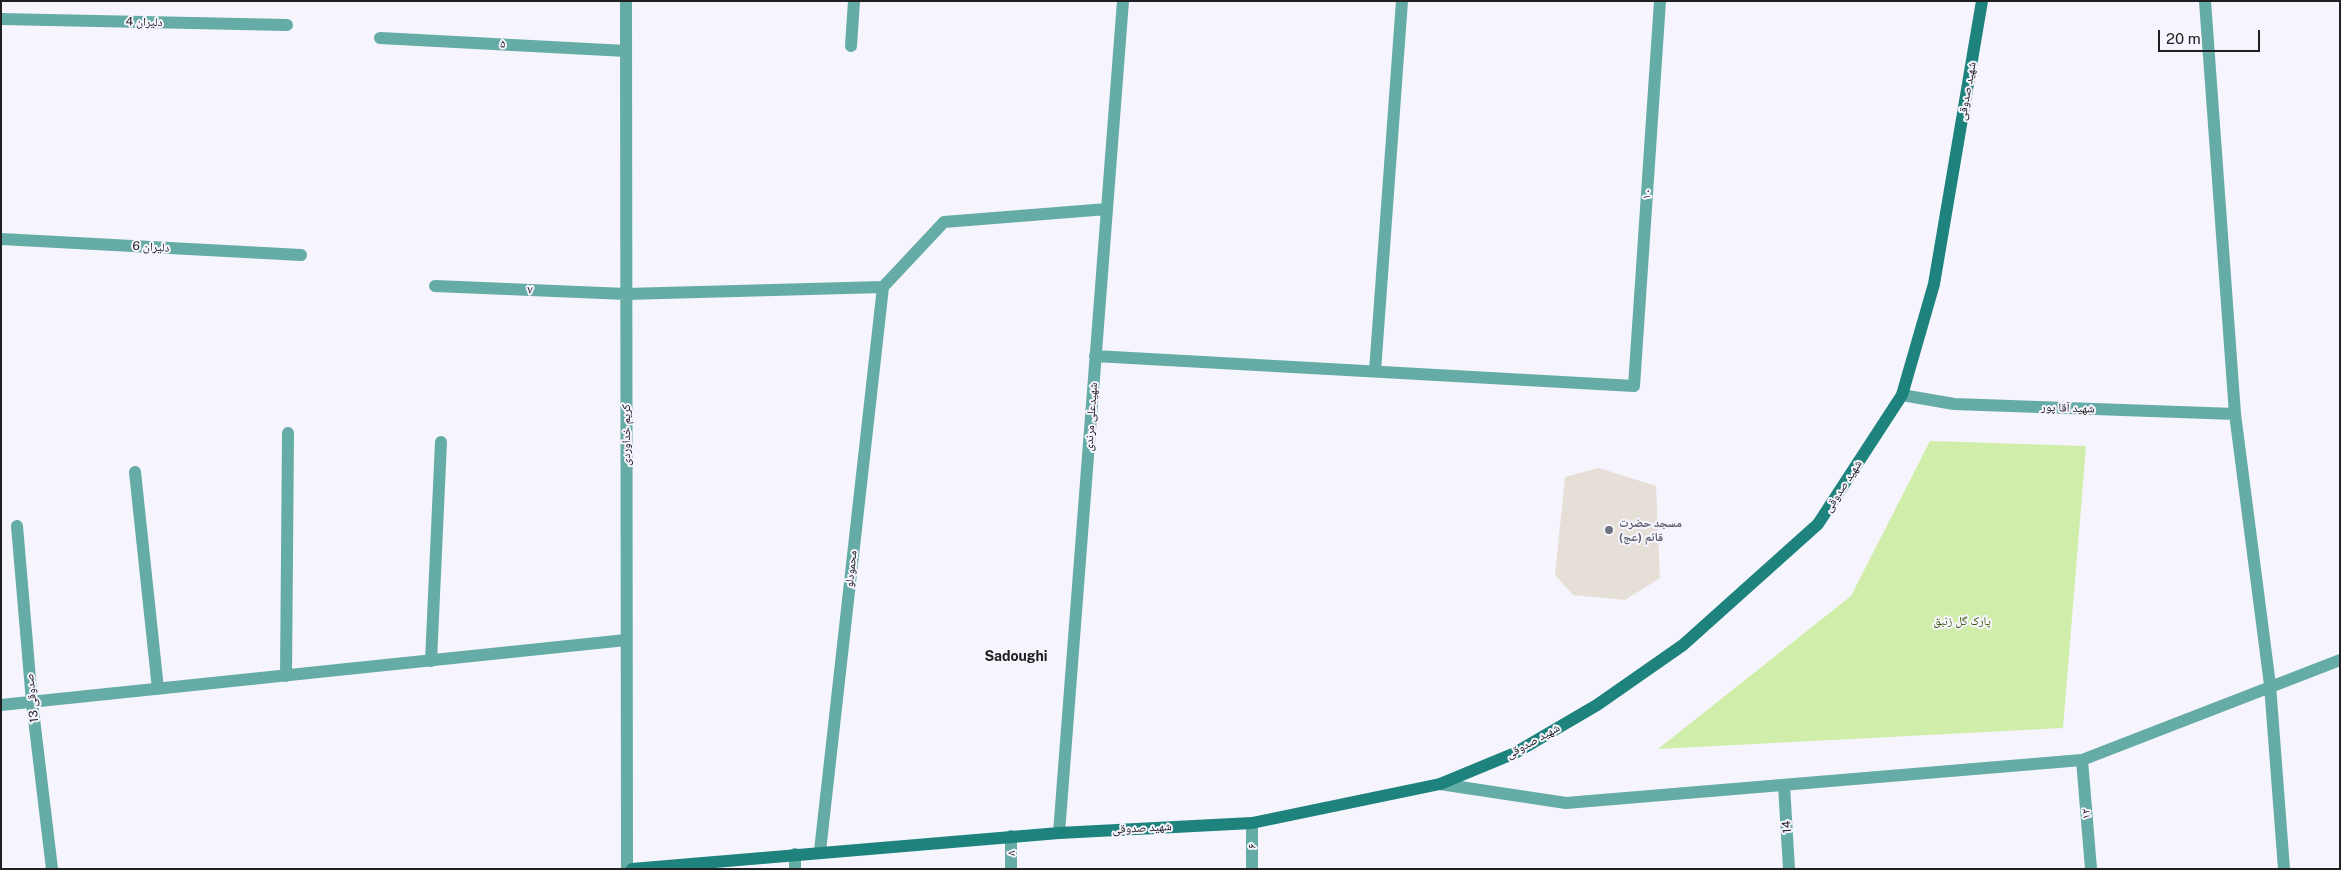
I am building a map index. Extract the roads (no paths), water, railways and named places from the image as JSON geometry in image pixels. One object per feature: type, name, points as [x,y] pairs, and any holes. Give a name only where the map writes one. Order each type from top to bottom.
[{"type":"main road","name":"شهید صدوقی","points":[[632,869],[820,851],[1059,832],[1252,823],[1440,784],[1515,753],[1597,705],[1683,645],[1818,524],[1902,395],[1934,284],[1982,1]]},
{"type":"street","name":"کریم خداوردی","points":[[626,1],[627,869]]},
{"type":"street","points":[[851,46],[854,1]]},
{"type":"street","name":"شهیدعلی مرندی","points":[[1059,832],[1123,1]]},
{"type":"street","points":[[1095,356],[1375,371],[1402,1]]},
{"type":"street","name":"۱۰","points":[[1375,371],[1634,386],[1660,1]]},
{"type":"street","points":[[2205,1],[2235,414],[2270,685],[2284,869]]},
{"type":"street","name":"دلیران 4","points":[[1,19],[287,26]]},
{"type":"street","name":"۵","points":[[380,38],[626,51]]},
{"type":"street","points":[[882,287],[944,222],[1107,209]]},
{"type":"street","name":"دلیران 6","points":[[1,239],[301,255]]},
{"type":"street","name":"۷","points":[[435,286],[626,294],[882,287]]},
{"type":"street","name":"محمودلو","points":[[820,851],[882,287]]},
{"type":"street","name":"شهید آقا پور","points":[[1902,395],[1954,404],[2235,414]]},
{"type":"street","points":[[286,676],[288,433]]},
{"type":"street","points":[[431,661],[441,442]]},
{"type":"street","points":[[135,472],[158,689]]},
{"type":"street","name":"صدوقی 13","points":[[17,526],[32,702],[52,869]]},
{"type":"street","points":[[1,705],[626,640]]},
{"type":"street","points":[[1440,784],[1566,803],[2082,760],[2270,685],[2340,660]]},
{"type":"street","name":"۱۲","points":[[2082,760],[2091,869]]},
{"type":"street","name":"14","points":[[1784,785],[1789,869]]},
{"type":"street","name":"۶","points":[[1252,823],[1252,869]]},
{"type":"street","name":"۸","points":[[1010,836],[1011,869]]},
{"type":"street","points":[[795,854],[795,869]]},
{"type":"place","name":"مسجد حضرت قائم (عج)","points":[[1609,530]]},
{"type":"district","name":"Sadoughi","points":[[1016,657]]},
{"type":"park label","name":"پارک گل زنبق","points":[[1962,621]]}]
